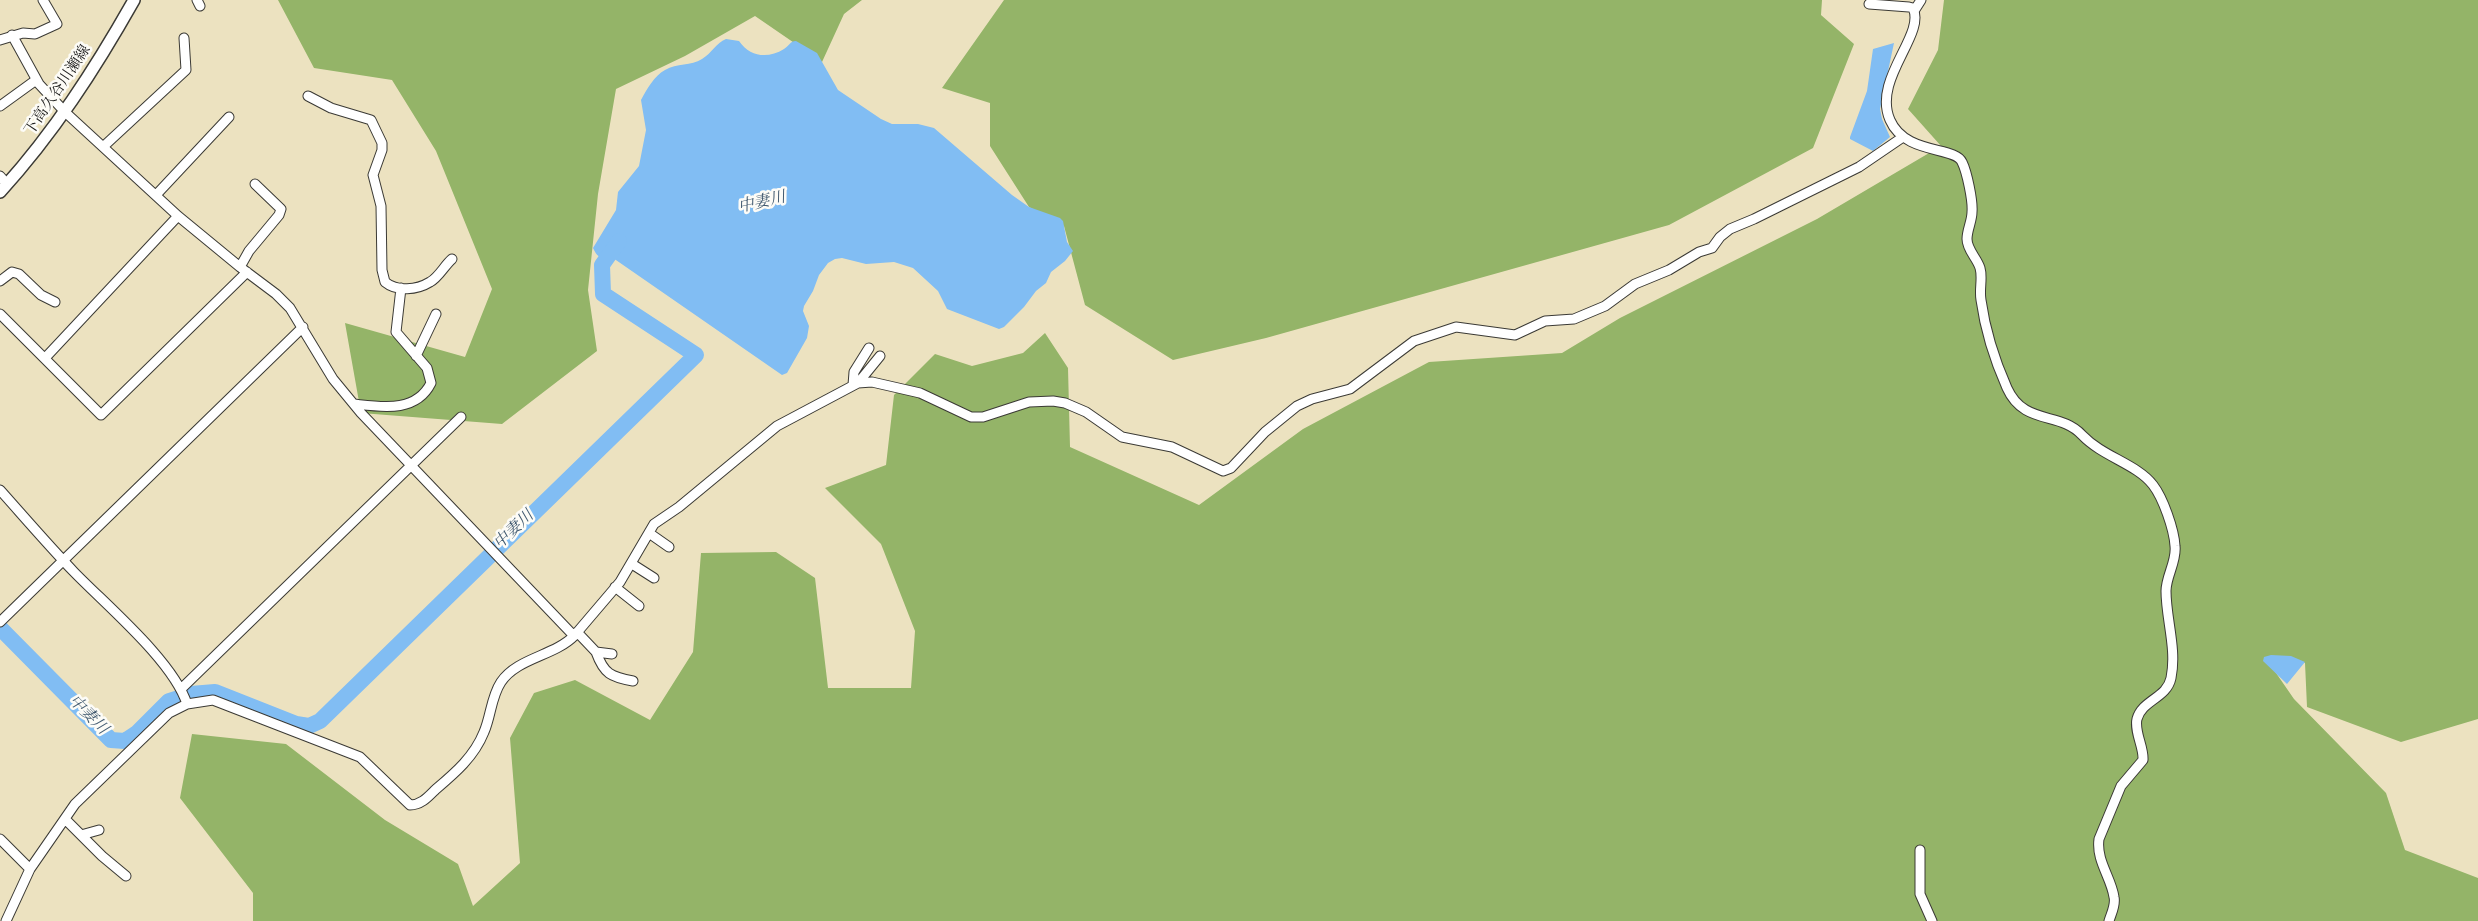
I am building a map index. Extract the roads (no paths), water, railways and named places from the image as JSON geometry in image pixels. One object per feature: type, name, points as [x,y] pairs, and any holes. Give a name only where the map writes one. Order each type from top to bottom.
[{"type":"main road","name":"下高久谷川瀬線","points":[[2,184],[65,112],[134,0]]},
{"type":"street","points":[[0,40],[12,35],[35,34],[57,24],[43,0]]},
{"type":"street","points":[[1914,11],[1921,0]]},
{"type":"street","points":[[1869,4],[1908,7],[1914,11],[1917,20],[1913,32],[1899,57],[1886,99],[1889,118],[1894,129],[1903,137],[1933,151],[1955,155],[1962,160],[1973,210],[1967,240],[1980,267],[1980,290],[1984,315],[2008,391],[2016,401],[2033,415],[2075,427],[2094,448],[2149,480],[2162,500],[2175,544],[2166,589],[2173,655],[2172,679],[2167,689],[2143,709],[2138,717],[2137,725],[2143,760],[2121,786],[2099,839],[2098,848],[2101,862],[2115,898],[2109,921]]},
{"type":"street","points":[[12,35],[36,80],[65,112],[178,216],[243,270],[276,294],[290,308],[333,379],[410,466],[596,652],[603,669],[608,673],[633,681]]},
{"type":"street","points":[[104,146],[186,70],[184,38]]},
{"type":"street","points":[[0,106],[36,80]]},
{"type":"street","points":[[308,96],[331,108],[373,122],[382,143],[382,150],[373,175],[381,206],[382,270],[385,282],[395,288],[419,287],[430,282],[452,259]]},
{"type":"street","points":[[156,195],[229,117]]},
{"type":"street","points":[[855,384],[882,384],[920,393],[971,418],[984,417],[1029,402],[1053,401],[1065,403],[1098,420],[1122,437],[1172,447],[1223,471],[1231,468],[1265,432],[1297,406],[1312,399],[1350,389],[1414,341],[1456,327],[1515,335],[1545,321],[1574,319],[1591,313],[1605,306],[1625,289],[1669,270],[1699,252],[1712,248],[1720,237],[1730,229],[1754,220],[1859,167],[1903,137]]},
{"type":"street","points":[[0,314],[46,357],[101,415],[243,270],[249,252],[279,215],[281,209],[255,184]]},
{"type":"street","points":[[46,357],[178,216]]},
{"type":"street","points":[[0,281],[12,272],[19,274],[41,295],[55,302]]},
{"type":"street","points":[[354,404],[389,407],[403,406],[424,395],[431,383],[430,374],[396,332],[401,288]]},
{"type":"street","points":[[416,356],[436,314]]},
{"type":"street","points":[[0,622],[303,327]]},
{"type":"street","points":[[855,384],[854,372],[869,348]]},
{"type":"street","points":[[185,696],[213,700],[355,754],[410,805],[421,803],[458,771],[473,752],[484,731],[496,690],[508,674],[567,643],[576,634],[632,564],[648,533],[659,519],[679,507],[777,426],[855,384],[880,356]]},
{"type":"street","points":[[6,921],[30,869],[75,804],[169,713],[410,466],[462,417]]},
{"type":"street","points":[[0,490],[63,560],[167,667],[185,696]]},
{"type":"street","points":[[648,533],[669,547]]},
{"type":"street","points":[[632,564],[654,578]]},
{"type":"street","points":[[615,587],[639,606]]},
{"type":"street","points":[[596,652],[612,654]]},
{"type":"street","points":[[64,818],[102,856],[126,876]]},
{"type":"street","points":[[81,834],[99,830]]},
{"type":"street","points":[[0,839],[30,869]]},
{"type":"street","points":[[1920,850],[1920,894],[1932,921]]},
{"type":"water","points":[[726,39],[739,41],[748,50],[760,55],[778,52],[796,41],[817,53],[838,90],[881,119],[892,124],[918,124],[934,128],[1012,195],[1029,207],[1060,218],[1063,221],[1067,242],[1073,251],[1065,261],[1051,272],[1046,283],[1036,291],[1024,307],[1004,327],[999,329],[947,309],[938,291],[913,268],[894,262],[866,264],[842,258],[835,259],[828,263],[819,275],[813,291],[804,306],[803,311],[809,326],[807,338],[787,373],[782,375],[613,258],[599,256],[593,248],[616,210],[618,192],[639,166],[646,130],[641,100],[648,87],[665,70],[698,61]]},
{"type":"water","points":[[1894,43],[1880,109],[1890,137],[1873,151],[1850,139],[1850,137],[1867,91],[1873,49]]},
{"type":"water","points":[[2271,655],[2291,656],[2305,662],[2287,684],[2263,661],[2264,657]]},
{"type":"waterway","name":"中妻川","points":[[0,628],[111,740],[125,741],[137,733],[169,701],[191,694],[215,692],[296,724],[309,726],[320,721],[696,355],[603,294],[602,265],[619,241]]}]
